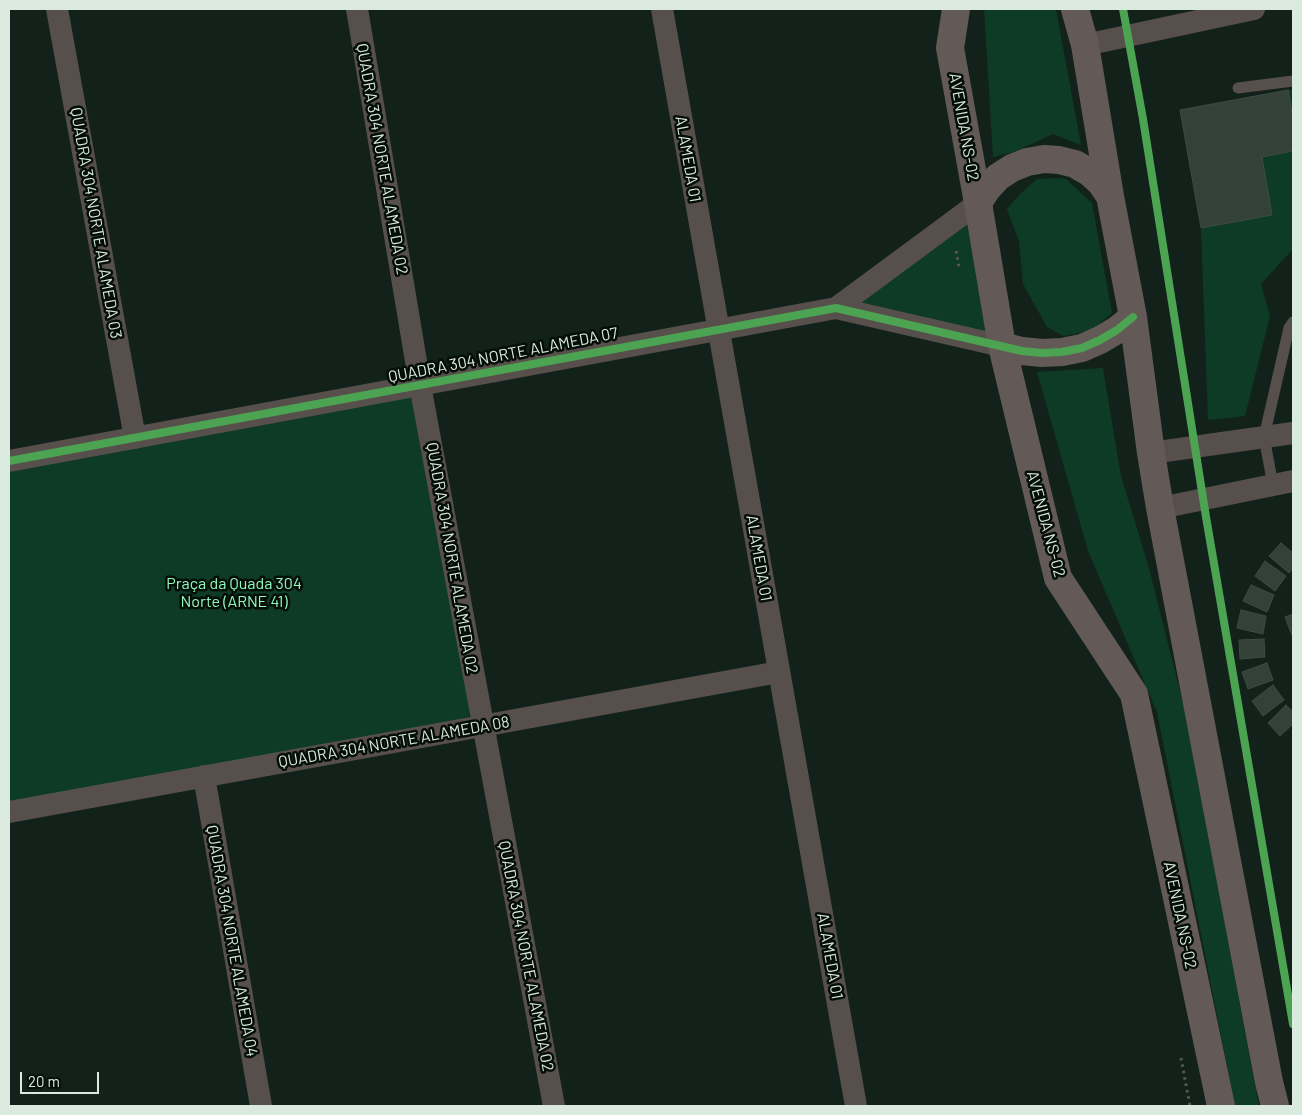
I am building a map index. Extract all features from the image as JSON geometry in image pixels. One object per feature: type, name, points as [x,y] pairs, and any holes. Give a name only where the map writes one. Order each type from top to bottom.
[{"type":"street","name":"QUADRA 304 NORTE ALAMEDA 03","points":[[57,9],[135,438]]},
{"type":"street","name":"QUADRA 304 NORTE ALAMEDA 02","points":[[356,9],[420,385],[554,1106]]},
{"type":"street","name":"ALAMEDA 01","points":[[662,9],[856,1106]]},
{"type":"street","name":"AVENIDA NS-02","points":[[956,9],[950,48],[1002,346],[1058,578],[1134,694],[1221,1106]]},
{"type":"street","points":[[1075,9],[1085,45],[1110,196],[1133,317],[1160,508],[1275,1106]]},
{"type":"street","points":[[1085,45],[1254,9]]},
{"type":"street","points":[[978,203],[987,189],[1005,172],[1027,162],[1044,159],[1075,164],[1089,172],[1101,183],[1110,196]]},
{"type":"street","name":"QUADRA 304 NORTE ALAMEDA 07","points":[[836,308],[978,203]]},
{"type":"street","name":"QUADRA 304 NORTE ALAMEDA 07","points":[[9,461],[836,308],[1002,346]]},
{"type":"street","points":[[1002,346],[1042,353],[1082,348],[1117,330],[1133,317]]},
{"type":"street","points":[[1151,453],[1293,433]]},
{"type":"street","points":[[1160,508],[1283,483]]},
{"type":"street","name":"QUADRA 304 NORTE ALAMEDA 08","points":[[9,812],[779,672]]},
{"type":"street","name":"QUADRA 304 NORTE ALAMEDA 04","points":[[204,776],[261,1106]]},
{"type":"lane","points":[[1238,88],[1293,81]]},
{"type":"lane","points":[[1283,483],[1264,437],[1289,328],[1293,322]]},
{"type":"green space","points":[[984,9],[1056,9],[1081,145],[1053,134],[1014,152],[993,157]]},
{"type":"green space","points":[[1293,90],[1293,249],[1261,284],[1270,316],[1245,416],[1208,420],[1201,228],[1180,110]]},
{"type":"green space","points":[[1037,179],[1066,179],[1092,203],[1112,313],[1091,331],[1063,336],[1047,327],[1023,284],[1019,241],[1007,209]]},
{"type":"green space","points":[[978,203],[1002,346],[836,308]]},
{"type":"green space","points":[[1103,368],[1121,476],[1149,568],[1184,707],[1259,1106],[1235,1106],[1157,712],[1088,551],[1037,372]]},
{"type":"green space","name":"Praça da Quada 304 Norte (ARNE 41)","points":[[411,397],[470,701],[469,717],[9,803],[9,468]]},
{"type":"building","points":[[1288,90],[1293,118],[1293,151],[1262,157],[1272,215],[1201,228],[1180,110]]},
{"type":"building","points":[[1281,543],[1293,553],[1293,568],[1289,573],[1269,556]]},
{"type":"building","points":[[1265,561],[1286,576],[1275,591],[1255,576]]},
{"type":"building","points":[[1251,585],[1274,595],[1267,612],[1243,601]]},
{"type":"building","points":[[1241,610],[1266,616],[1263,634],[1237,628]]},
{"type":"building","points":[[1293,614],[1293,638],[1285,617]]},
{"type":"building","points":[[1264,639],[1265,657],[1240,659],[1239,640]]},
{"type":"building","points":[[1267,663],[1273,680],[1248,689],[1242,672]]},
{"type":"building","points":[[1273,685],[1284,700],[1263,716],[1252,701]]},
{"type":"building","points":[[1286,705],[1293,712],[1293,724],[1280,736],[1268,723]]},
{"type":"cycle path","points":[[1123,9],[1143,119],[1206,517],[1293,1024]]},
{"type":"cycle path","points":[[9,461],[836,308],[1022,351],[1042,353],[1082,348],[1117,330],[1133,317]]}]
